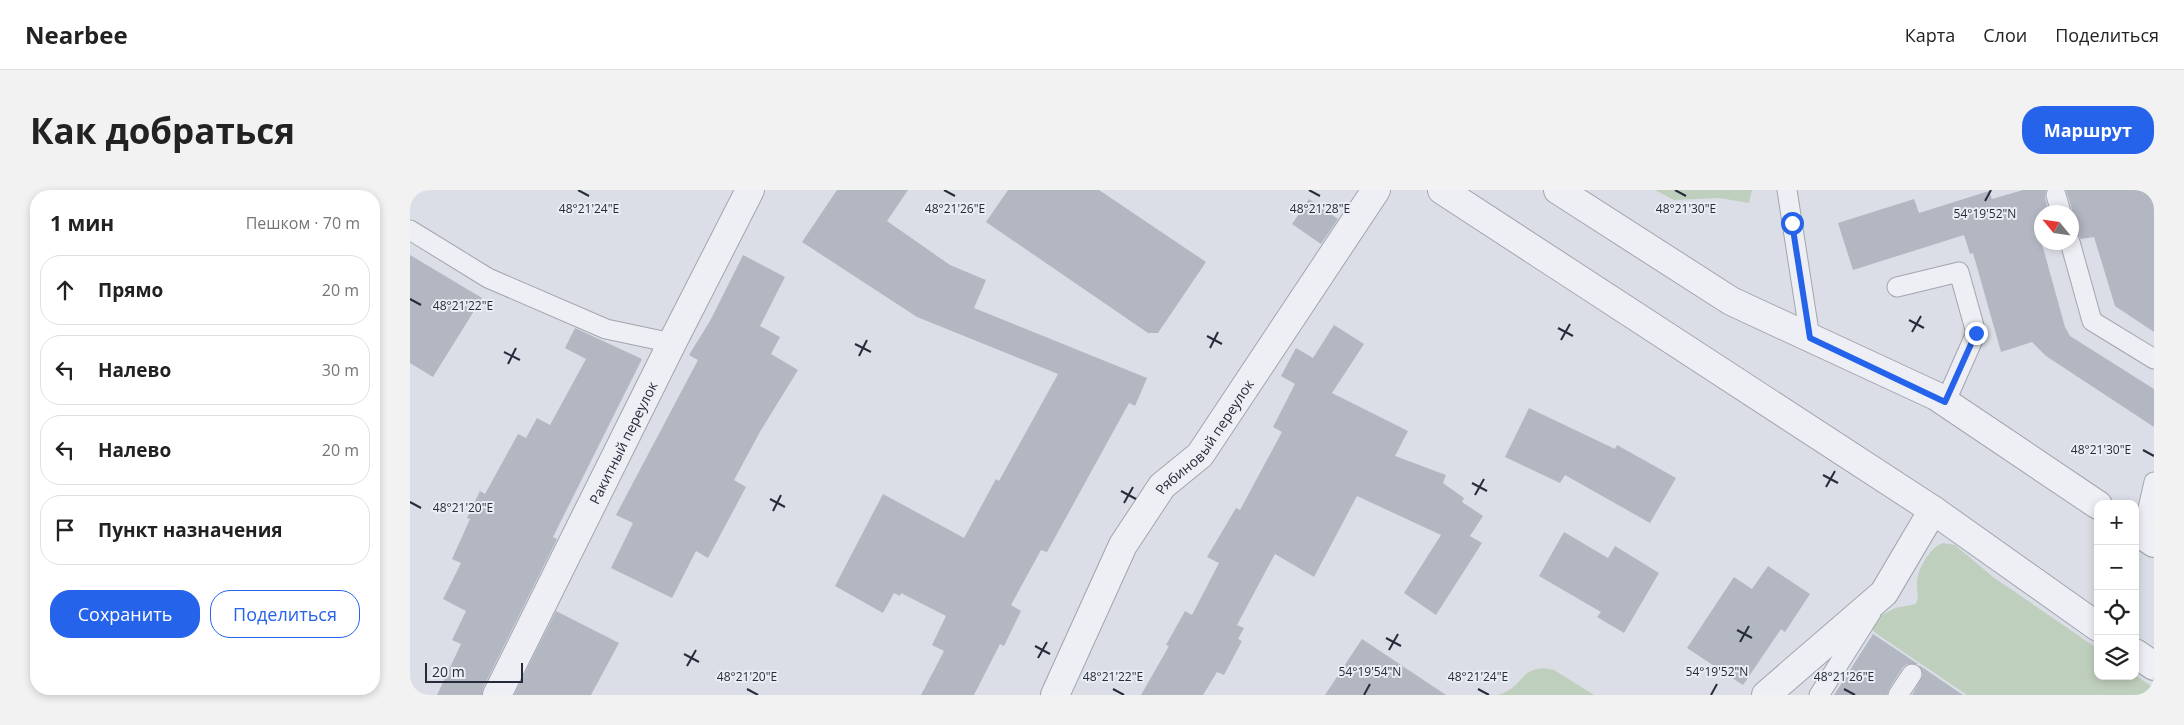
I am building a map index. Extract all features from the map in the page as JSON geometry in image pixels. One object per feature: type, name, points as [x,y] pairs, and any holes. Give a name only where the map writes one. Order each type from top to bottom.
[{"type":"street","name":"Ракитный переулок","points":[[497,695],[750,190]]},
{"type":"street","name":"Рябиновый переулок","points":[[1055,695],[1123,545],[1162,486],[1200,454],[1376,190]]},
{"type":"street","points":[[1442,190],[1933,510],[2094,624]]},
{"type":"street","points":[[1558,190],[1731,301],[1945,402],[2094,502]]},
{"type":"street","points":[[1766,695],[1884,594],[1933,510]]},
{"type":"street","points":[[2139,656],[2154,666]]},
{"type":"lane","points":[[1787,190],[1810,338]]},
{"type":"lane","points":[[410,230],[488,278],[606,329],[672,343]]},
{"type":"lane","points":[[2072,250],[2092,321],[2154,359]]},
{"type":"lane","points":[[1897,287],[1959,272],[1976,333],[1945,402]]},
{"type":"lane","points":[[2144,536],[2154,482]]},
{"type":"lane","points":[[1819,695],[1884,594]]},
{"type":"lane","points":[[1898,695],[1912,674]]},
{"type":"green space","points":[[1655,190],[1752,190],[1749,203],[1719,198],[1674,200]]},
{"type":"green space","points":[[1943,543],[1955,545],[1993,577],[2094,646],[2094,680],[2139,680],[2139,678],[2154,688],[2154,695],[1967,695],[1874,632],[1872,628],[1876,618],[1895,608],[1916,604],[1918,597],[1917,579],[1921,567],[1929,554],[1938,545]]},
{"type":"green space","points":[[1543,668],[1554,670],[1594,695],[1498,695],[1506,692],[1531,671]]},
{"type":"building","points":[[837,190],[908,190],[887,221],[950,265],[986,280],[974,308],[1147,378],[1135,406],[1129,403],[1047,552],[1041,550],[1011,605],[1021,611],[1004,646],[1000,644],[974,695],[921,695],[944,651],[932,645],[946,616],[901,593],[900,596],[894,593],[883,613],[835,586],[883,494],[964,538],[996,479],[999,481],[1058,374],[917,317],[802,242]]},
{"type":"building","points":[[1008,190],[1099,190],[1206,262],[1158,333],[1148,333],[986,222]]},
{"type":"building","points":[[2023,190],[2046,190],[2045,198],[2047,205],[2034,205],[2034,250],[2044,250],[2065,327],[2070,336],[2154,389],[2154,427],[2046,356],[2032,342],[2001,352],[1973,253],[1970,254],[1964,235],[1853,270],[1838,223],[1914,199],[1919,213],[1989,191],[1992,199]]},
{"type":"building","points":[[2066,190],[2154,190],[2154,332],[2115,306],[2094,237],[2081,239],[2079,236],[2079,205],[2071,205]]},
{"type":"building","points":[[1309,199],[1338,219],[1321,244],[1292,224]]},
{"type":"building","points":[[410,255],[482,298],[433,377],[410,363]]},
{"type":"building","points":[[743,255],[785,277],[760,326],[780,337],[771,354],[798,370],[761,430],[734,480],[746,487],[708,558],[696,551],[672,598],[611,568],[633,523],[616,515],[698,360],[689,355],[710,321]]},
{"type":"building","points":[[1334,325],[1364,344],[1332,393],[1408,431],[1395,456],[1446,475],[1443,483],[1464,498],[1462,502],[1483,516],[1470,536],[1482,543],[1436,615],[1404,593],[1441,535],[1357,496],[1314,577],[1275,554],[1237,625],[1244,628],[1238,639],[1242,641],[1224,675],[1217,672],[1203,695],[1141,695],[1169,646],[1166,645],[1185,611],[1192,615],[1219,563],[1207,557],[1236,508],[1240,510],[1282,432],[1273,427],[1295,384],[1281,376],[1296,348],[1313,358]]},
{"type":"building","points":[[575,328],[642,359],[553,537],[557,539],[483,688],[482,695],[437,695],[461,644],[452,640],[466,611],[443,599],[461,563],[452,559],[470,519],[467,518],[480,491],[485,494],[518,434],[526,438],[537,418],[550,425],[586,359],[565,348]]},
{"type":"building","points":[[1529,408],[1615,449],[1617,445],[1676,478],[1650,523],[1565,475],[1560,483],[1505,457]]},
{"type":"building","points":[[1564,532],[1608,558],[1615,546],[1659,573],[1624,633],[1597,617],[1601,612],[1539,576]]},
{"type":"building","points":[[1768,566],[1810,594],[1785,632],[1781,629],[1743,685],[1687,648],[1734,577],[1752,589]]},
{"type":"building","points":[[556,611],[619,643],[591,695],[514,695]]},
{"type":"building","points":[[1873,634],[1918,664],[1907,664],[1903,667],[1887,695],[1834,695]]},
{"type":"building","points":[[1362,639],[1446,695],[1325,695]]},
{"type":"building","points":[[1919,665],[1963,695],[1912,695],[1923,675]]},
{"type":"route","points":[[1792,223],[1810,338],[1936,396],[1945,402],[1976,333]]}]
